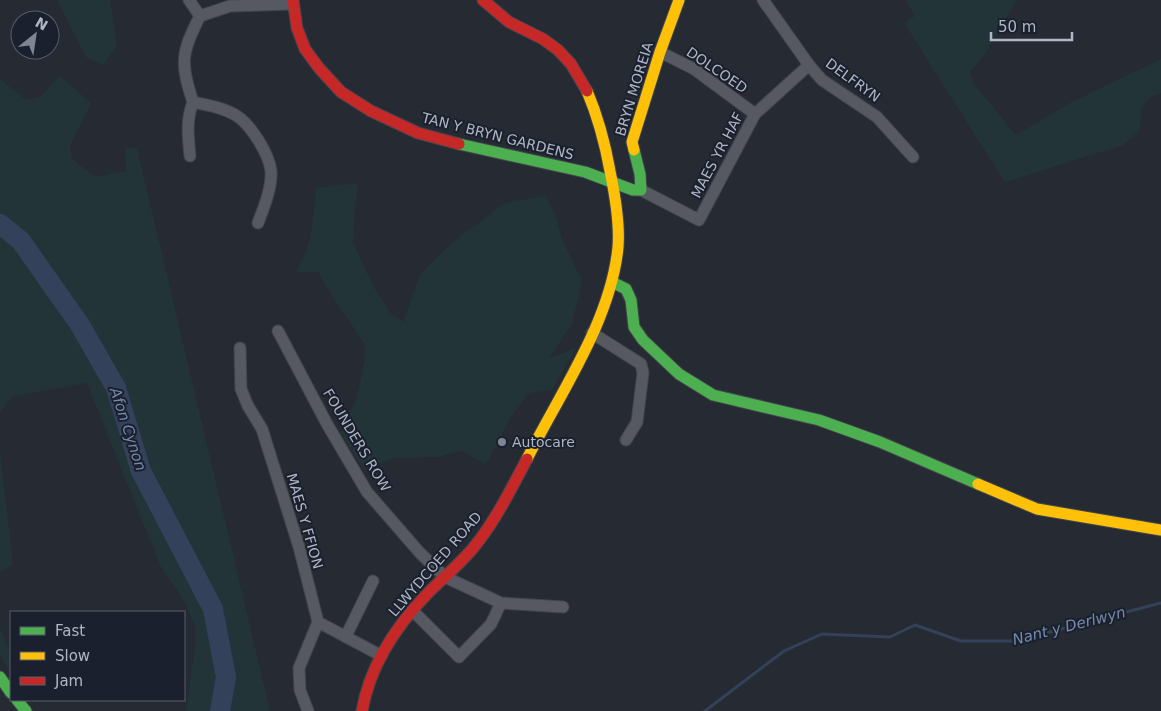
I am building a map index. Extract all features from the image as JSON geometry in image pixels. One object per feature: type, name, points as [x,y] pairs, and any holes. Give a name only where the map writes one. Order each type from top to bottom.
[{"type":"street","points":[[189,0],[200,16]]},
{"type":"street","name":"LLWYDCOED ROAD","points":[[362,711],[364,697],[380,655],[412,610],[474,547],[498,514],[598,322],[612,282],[618,246],[617,219],[604,137],[585,90],[571,62],[546,40],[508,21],[483,0]]},
{"type":"street","name":"BRYN MOREIA","points":[[641,190],[640,174],[632,142],[660,52],[679,0]]},
{"type":"street","name":"DELFRYN","points":[[763,0],[822,80],[877,116],[913,157]]},
{"type":"street","points":[[190,156],[187,126],[189,112],[194,102],[185,77],[183,65],[187,43],[200,16],[230,6],[292,2]]},
{"type":"street","name":"TAN Y BRYN GARDENS","points":[[292,2],[297,28],[305,49],[341,92],[371,111],[418,133],[482,150],[585,172],[612,184]]},
{"type":"street","name":"DOLCOED","points":[[660,52],[694,69],[755,114]]},
{"type":"street","name":"MAES YR HAF","points":[[641,190],[699,220],[755,114],[809,64]]},
{"type":"street","points":[[194,102],[223,110],[239,117],[249,128],[267,155],[271,172],[266,200],[258,223]]},
{"type":"street","points":[[612,184],[633,190],[641,190]]},
{"type":"street","points":[[612,282],[626,289],[631,300],[634,326],[643,340],[679,374],[713,395],[819,420],[880,442],[1037,509],[1161,530]]},
{"type":"street","name":"FOUNDERS ROW","points":[[278,331],[327,424],[367,492],[420,553],[445,577],[501,603]]},
{"type":"street","points":[[592,333],[641,364],[643,373],[636,422],[626,440]]},
{"type":"street","name":"MAES Y FFION","points":[[240,348],[241,388],[248,406],[262,429],[299,547],[318,622]]},
{"type":"street","points":[[346,636],[373,580]]},
{"type":"street","points":[[412,610],[459,657],[491,624],[501,603],[563,607]]},
{"type":"street","points":[[308,711],[300,690],[298,668],[318,622],[380,655]]},
{"type":"street","points":[[0,677],[10,692]]},
{"type":"street","points":[[18,701],[26,711]]},
{"type":"shaded area","points":[[57,0],[110,0],[117,46],[103,65],[86,57]]},
{"type":"shaded area","points":[[905,0],[1017,0],[985,54],[970,72],[974,84],[1016,135],[1072,102],[1161,59],[1161,93],[1154,95],[1145,102],[1140,130],[1123,145],[1005,182],[904,23],[915,16]]},
{"type":"shaded area","points":[[60,76],[91,103],[70,145],[71,158],[95,177],[126,171],[125,147],[137,149],[270,711],[186,711],[195,648],[195,627],[185,602],[160,565],[87,383],[13,396],[0,412],[0,79],[26,100],[40,97]]},
{"type":"shaded area","points":[[359,183],[355,204],[353,242],[373,286],[391,314],[418,330],[404,321],[419,277],[453,242],[505,203],[546,196],[556,217],[562,239],[582,281],[572,324],[549,358],[576,348],[552,390],[529,393],[511,417],[486,464],[461,451],[438,457],[395,458],[364,470],[340,433],[357,398],[365,360],[365,344],[318,272],[296,272],[302,262],[309,242],[316,188]]},
{"type":"shaded area","points":[[0,453],[13,564],[0,572]]},
{"type":"shaded area","points":[[0,628],[10,653],[10,673],[0,655]]},
{"type":"waterway","name":"Afon Cynon","points":[[0,224],[21,241],[80,325],[116,388],[141,471],[213,609],[226,677],[220,711]]},
{"type":"waterway","name":"Nant y Derlwyn","points":[[705,711],[784,651],[822,634],[890,637],[915,625],[961,641],[1015,641],[1161,603]]},
{"type":"traffic: fast","points":[[459,144],[585,172],[633,190],[641,190],[640,174],[634,150]]},
{"type":"traffic: fast","points":[[612,282],[626,289],[631,300],[634,327],[643,340],[679,374],[713,395],[819,420],[880,442],[978,484]]},
{"type":"traffic: fast","points":[[0,677],[10,692]]},
{"type":"traffic: fast","points":[[18,701],[26,711]]},
{"type":"traffic: slow","points":[[634,150],[632,142],[660,52],[679,0]]},
{"type":"traffic: slow","points":[[527,459],[595,329],[613,275],[618,247],[617,209],[614,189],[598,120],[587,91]]},
{"type":"traffic: slow","points":[[978,484],[1037,509],[1161,530]]},
{"type":"traffic: jam","points":[[293,0],[297,28],[305,49],[341,92],[371,111],[418,133],[459,144]]},
{"type":"traffic: jam","points":[[483,0],[509,22],[543,39],[558,50],[571,64],[587,91]]},
{"type":"traffic: jam","points":[[362,711],[371,678],[395,633],[416,606],[482,537],[503,504],[527,459]]},
{"type":"place","name":"Autocare","points":[[502,442]]}]
